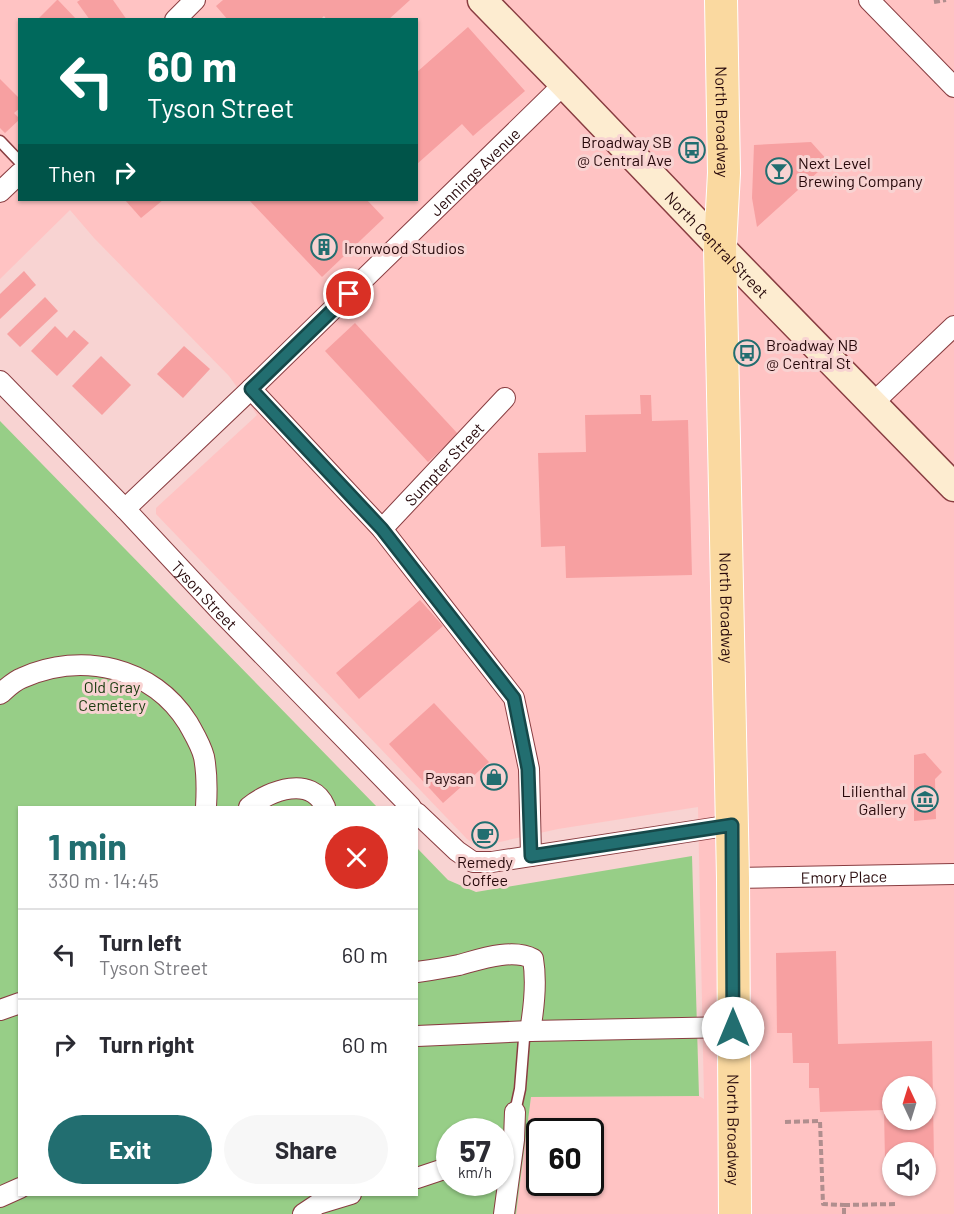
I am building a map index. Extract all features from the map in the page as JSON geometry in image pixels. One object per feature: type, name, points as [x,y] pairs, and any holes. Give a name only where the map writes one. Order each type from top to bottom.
[{"type":"main road","name":"North Central Street","points":[[482,0],[954,487]]},
{"type":"main road","name":"North Broadway","points":[[721,0],[724,173],[720,247],[733,878],[735,1214]]},
{"type":"street","points":[[177,18],[195,0]]},
{"type":"street","points":[[869,0],[954,87]]},
{"type":"street","name":"Jennings Avenue","points":[[125,508],[251,389],[564,84]]},
{"type":"street","points":[[0,192],[18,175]]},
{"type":"street","points":[[873,403],[954,326]]},
{"type":"street","name":"Tyson Street","points":[[0,381],[410,806]]},
{"type":"street","points":[[251,389],[382,529],[514,698],[528,769],[531,856]]},
{"type":"street","name":"Sumpter Street","points":[[382,529],[505,398]]},
{"type":"street","points":[[0,694],[20,679],[47,669],[74,664],[110,668],[138,677],[168,698],[181,713],[198,742],[206,771],[206,806]]},
{"type":"street","points":[[251,806],[278,790],[291,788],[313,791],[325,806]]},
{"type":"street","points":[[418,814],[457,851],[473,862],[492,862],[732,825]]},
{"type":"street","name":"Emory Place","points":[[733,878],[954,874]]},
{"type":"street","points":[[418,972],[495,956],[528,956],[533,959],[535,968],[534,1008],[530,1030]]},
{"type":"street","points":[[0,1010],[18,1004]]},
{"type":"street","points":[[418,1036],[530,1030],[733,1028]]},
{"type":"street","points":[[511,1118],[515,1112]]},
{"type":"street","points":[[504,1214],[514,1140],[515,1112]]},
{"type":"street","points":[[418,1178],[436,1172]]},
{"type":"street","points":[[0,1197],[18,1189]]},
{"type":"street","points":[[303,1214],[318,1204],[344,1196]]},
{"type":"lane","points":[[0,141],[18,160]]},
{"type":"lane","points":[[515,1112],[520,1089],[524,1040],[530,1030]]},
{"type":"path","points":[[934,2],[946,0]]},
{"type":"path","points":[[785,1122],[820,1121],[823,1204],[896,1204]]},
{"type":"path","points":[[844,1205],[844,1214]]},
{"type":"shaded area","points":[[0,0],[954,0],[954,1214],[516,1214],[526,1136],[526,1196],[604,1196],[604,1118],[528,1118],[531,1097],[699,1096],[704,1099],[698,807],[558,829],[486,845],[474,844],[467,839],[156,514],[156,508],[257,415],[229,376],[94,238],[70,210],[0,279]]},
{"type":"green space","name":"Old Gray Cemetery","points":[[0,421],[376,806],[18,806],[18,1196],[418,1196],[418,849],[448,880],[476,892],[692,856],[699,1096],[531,1097],[528,1118],[526,1118],[526,1136],[516,1214],[0,1214]]},
{"type":"building","points":[[58,0],[75,18],[39,18]]},
{"type":"building","points":[[80,0],[113,0],[126,18],[89,18],[77,2]]},
{"type":"building","points":[[223,0],[410,0],[390,18],[326,18],[324,16],[322,18],[226,18],[216,6]]},
{"type":"building","points":[[468,27],[525,91],[473,136],[462,124],[418,163],[418,71]]},
{"type":"building","points":[[0,79],[18,97],[18,110],[14,113],[18,121],[5,133],[0,128]]},
{"type":"building","points":[[811,142],[829,162],[757,227],[752,198],[754,145]]},
{"type":"building","points":[[126,201],[162,201],[141,218]]},
{"type":"building","name":"Ironwood Studios","points":[[250,201],[368,201],[384,218],[322,277]]},
{"type":"building","points":[[24,271],[36,285],[0,319],[0,294]]},
{"type":"building","points":[[45,297],[58,311],[20,347],[7,334]]},
{"type":"building","points":[[355,323],[458,434],[428,462],[325,351]]},
{"type":"building","points":[[55,326],[67,338],[74,330],[89,343],[57,376],[31,351]]},
{"type":"building","points":[[184,346],[210,369],[183,398],[157,374]]},
{"type":"building","points":[[101,356],[131,385],[102,415],[72,386]]},
{"type":"building","points":[[640,395],[651,395],[652,421],[688,420],[692,575],[566,578],[565,546],[541,547],[538,453],[586,452],[585,415],[641,414]]},
{"type":"building","points":[[420,600],[443,626],[359,699],[336,673]]},
{"type":"building","points":[[434,703],[489,762],[443,803],[389,744]]},
{"type":"building","name":"Lilienthal Gallery","points":[[925,753],[942,772],[935,779],[936,819],[914,821],[914,755]]},
{"type":"building","points":[[836,951],[838,1044],[932,1041],[933,1076],[882,1076],[882,1110],[820,1112],[819,1088],[809,1088],[809,1063],[793,1063],[792,1033],[777,1033],[776,953]]},
{"type":"building","points":[[884,1130],[933,1130],[934,1142],[885,1142]]},
{"type":"place","name":"Broadway SB @ Central Ave","points":[[692,150]]},
{"type":"place","name":"Next Level Brewing Company","points":[[779,171]]},
{"type":"place","name":"Ironwood Studios","points":[[324,247]]},
{"type":"place","name":"Broadway NB @ Central St","points":[[747,353]]},
{"type":"place","name":"Paysan","points":[[494,777]]},
{"type":"place","name":"Lilienthal Gallery","points":[[925,799]]},
{"type":"place","name":"Remedy Coffee","points":[[485,835]]},
{"type":"route","points":[[349,294],[251,389],[382,529],[514,698],[528,769],[531,856],[732,825],[733,1028]]}]
